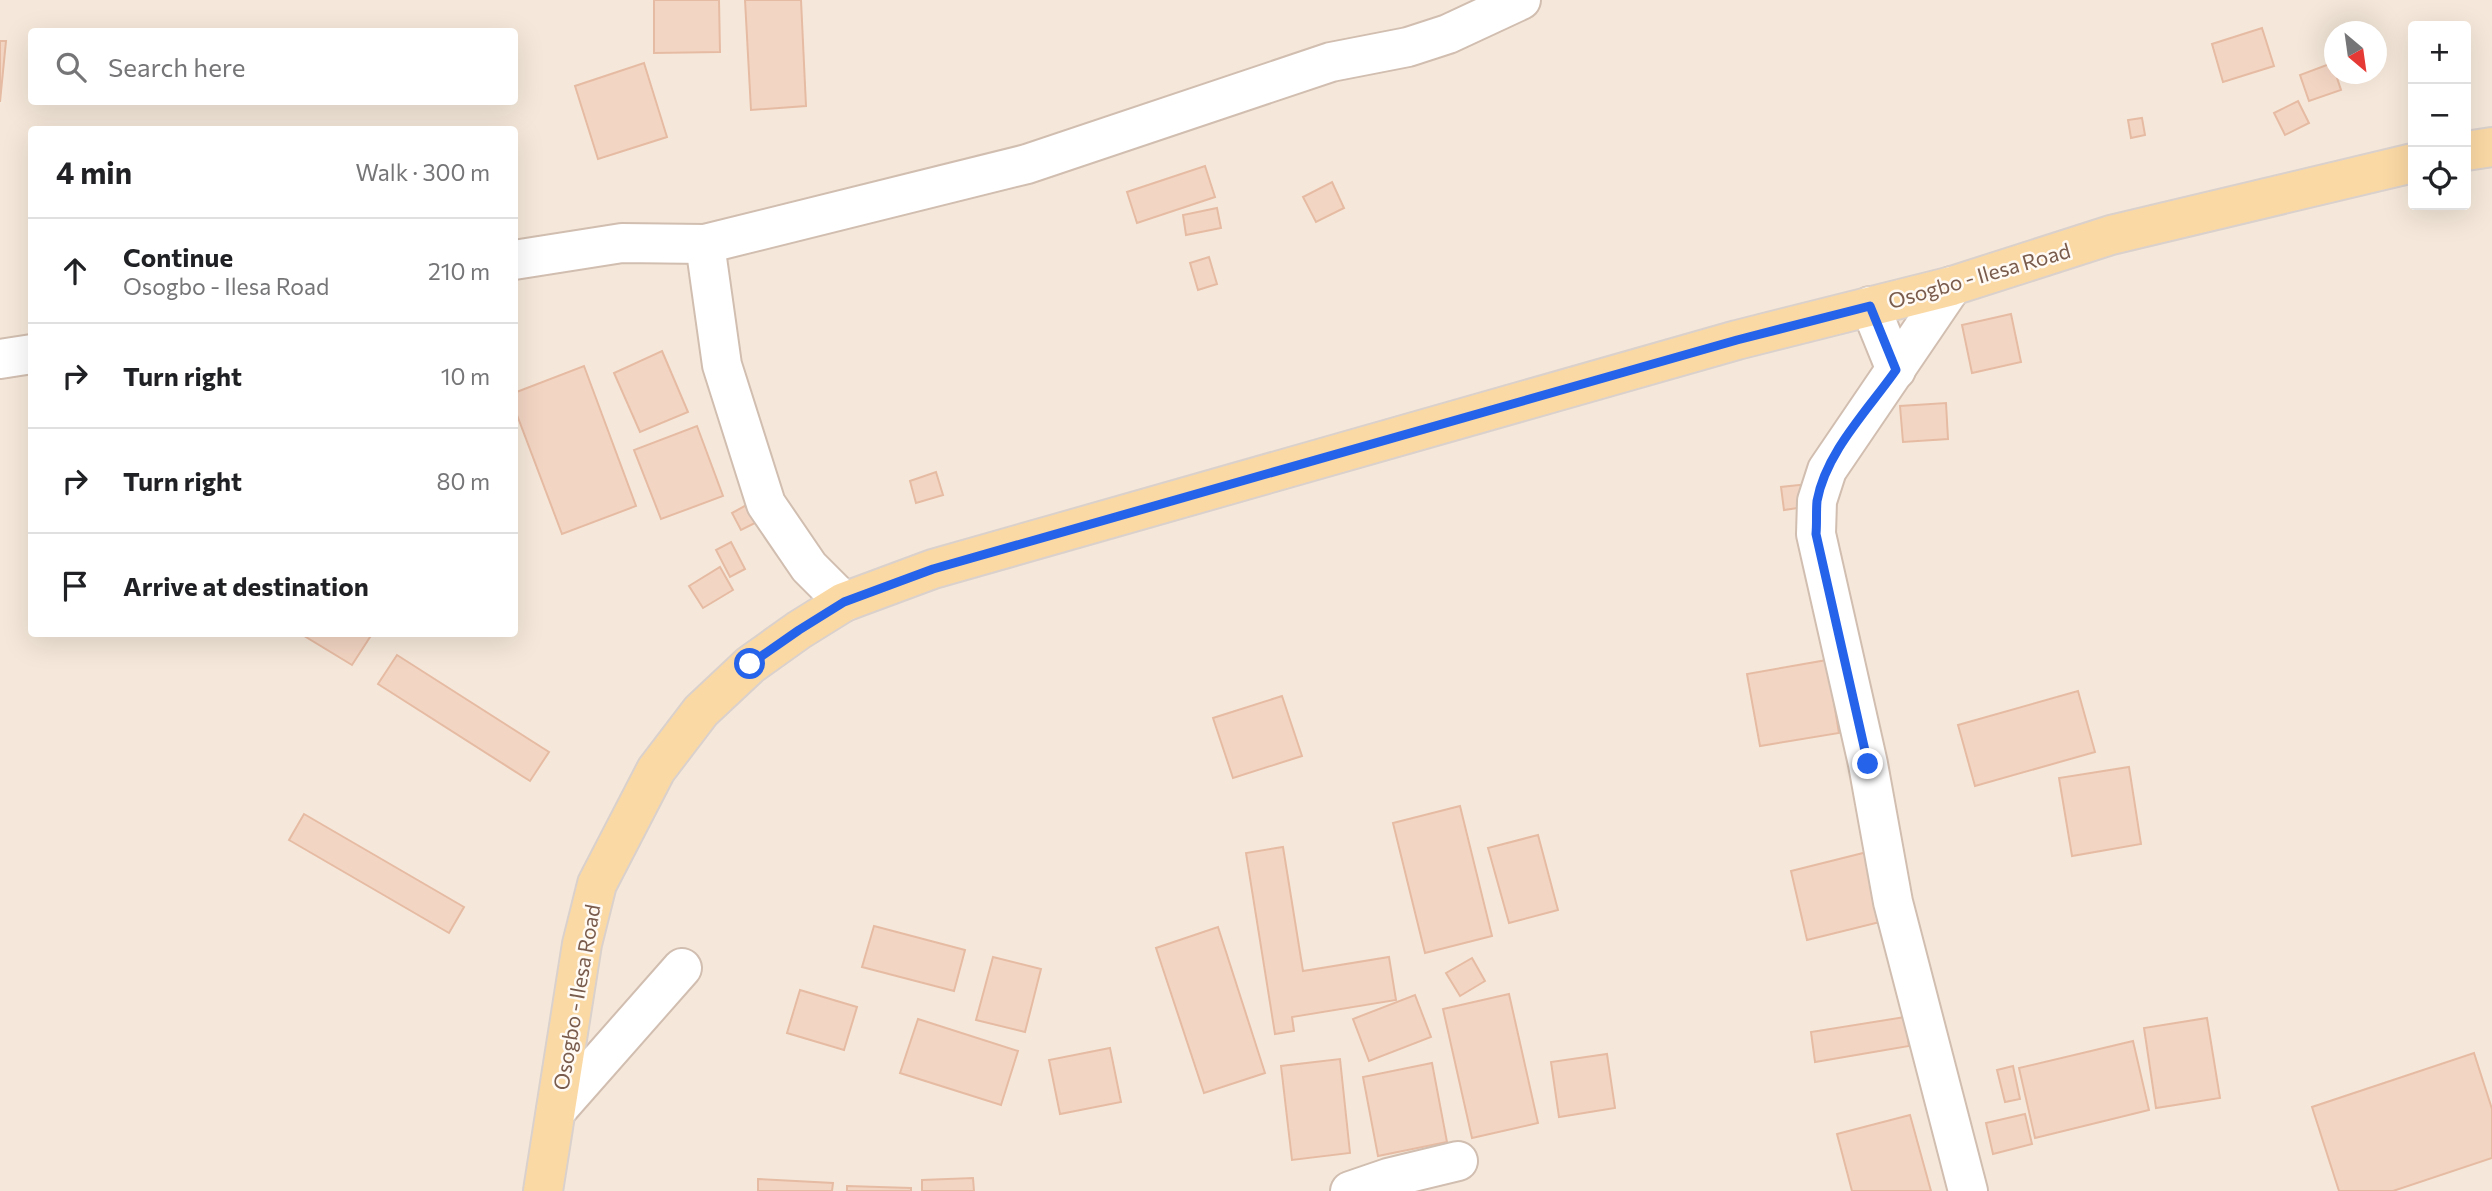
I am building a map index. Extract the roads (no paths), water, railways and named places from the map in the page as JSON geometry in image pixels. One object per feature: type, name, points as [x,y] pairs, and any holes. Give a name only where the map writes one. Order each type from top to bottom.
[{"type":"main road","points":[[2471,150],[2492,147]]},
{"type":"main road","name":"Osogbo - Ilesa Road","points":[[543,1191],[582,944],[597,884],[656,770],[701,711],[750,664],[844,602],[972,557],[1724,344],[1952,286],[2111,235],[2408,164]]},
{"type":"street","points":[[518,259],[622,243],[705,244],[1027,164],[1331,62],[1408,47],[1435,38],[1503,4]]},
{"type":"street","points":[[705,244],[722,365],[766,504],[808,567],[844,602]]},
{"type":"street","points":[[1952,286],[1828,470],[1817,501],[1816,534],[1868,764],[1892,902],[1968,1191]]},
{"type":"street","points":[[1870,306],[1896,370]]},
{"type":"street","points":[[0,359],[28,355]]},
{"type":"street","points":[[556,1111],[682,968]]},
{"type":"street","points":[[1350,1191],[1388,1178],[1458,1161]]}]
